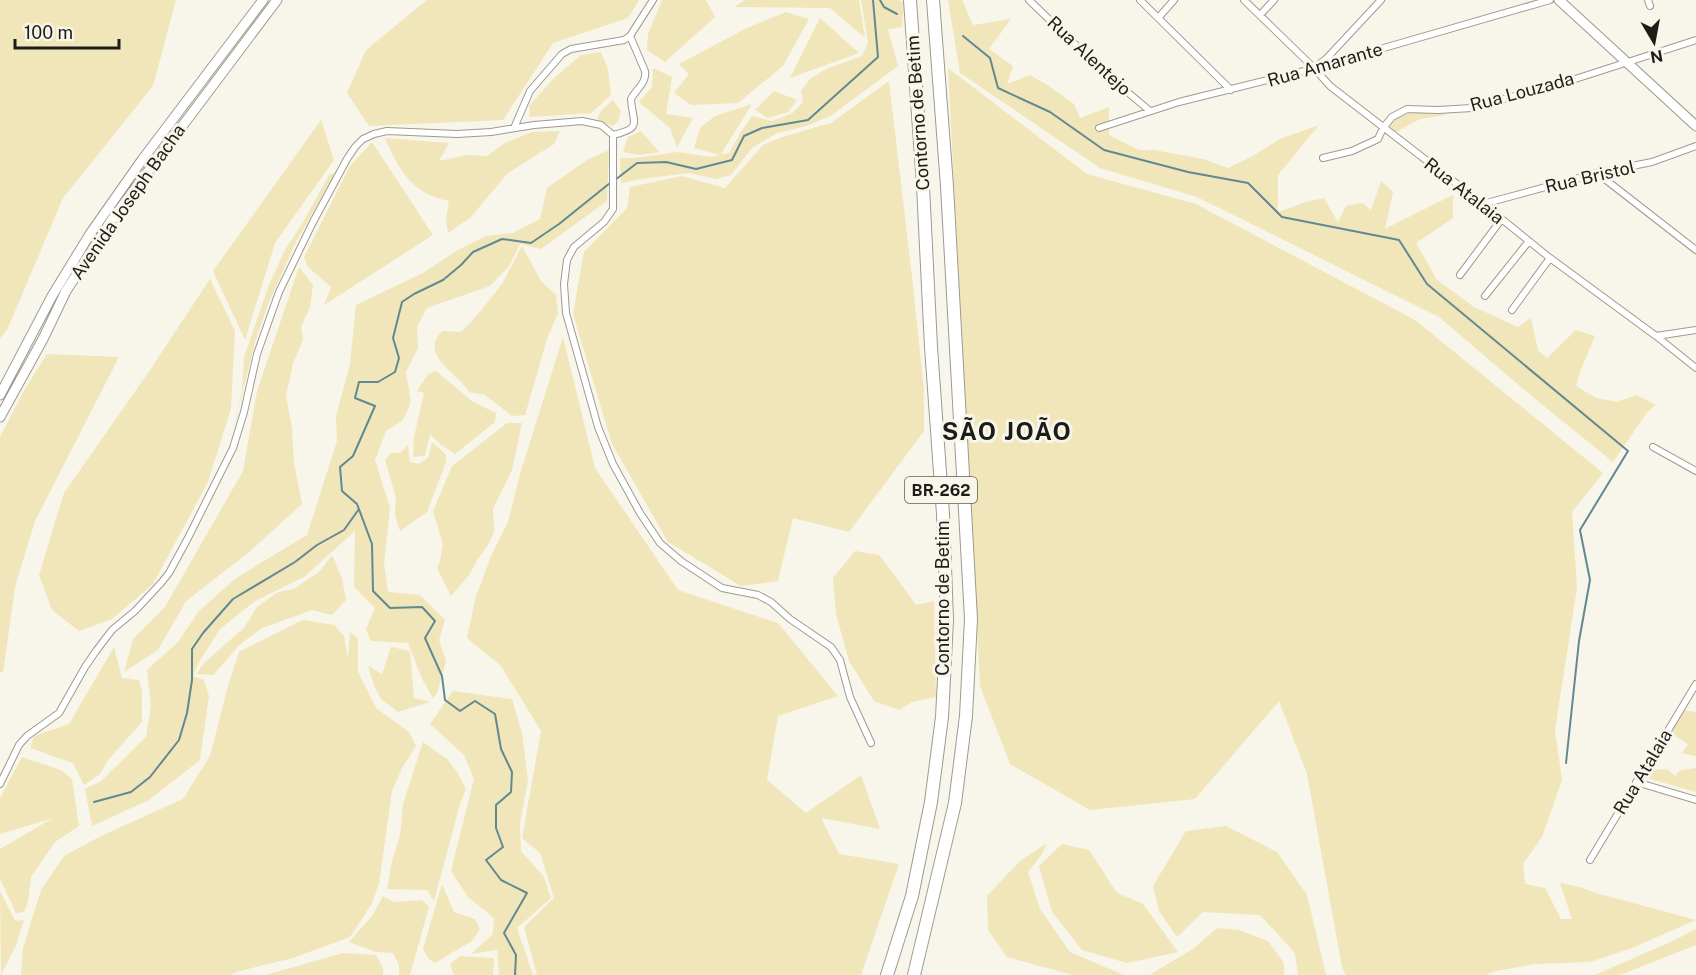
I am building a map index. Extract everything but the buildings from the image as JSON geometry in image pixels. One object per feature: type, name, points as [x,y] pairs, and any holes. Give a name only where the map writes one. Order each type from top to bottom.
[{"type":"highway","name":"Contorno de Betim","points":[[887,975],[912,896],[931,802],[942,717],[947,620],[943,514],[910,0]]},
{"type":"highway","name":"Contorno de Betim","points":[[914,975],[955,803],[966,716],[971,619],[947,186],[933,0]]},
{"type":"main road","name":"Avenida Joseph Bacha","points":[[0,395],[52,296],[90,234],[142,160],[263,0]]},
{"type":"main road","name":"Avenida Joseph Bacha","points":[[0,417],[43,339],[66,291],[105,230],[277,0]]},
{"type":"main road","points":[[1559,0],[1696,126]]},
{"type":"street","points":[[514,128],[530,91],[562,54],[571,49],[624,40],[630,36],[653,0]]},
{"type":"street","name":"Rua Alentejo","points":[[1029,0],[1107,75],[1150,111]]},
{"type":"street","points":[[1140,0],[1232,90]]},
{"type":"street","points":[[1159,17],[1174,0]]},
{"type":"street","name":"Rua Atalaia","points":[[1244,0],[1314,68],[1330,87],[1696,368]]},
{"type":"street","points":[[1260,15],[1274,0]]},
{"type":"street","points":[[1314,68],[1326,59],[1381,0]]},
{"type":"street","name":"Rua Amarante","points":[[1099,128],[1150,111],[1314,68],[1550,0]]},
{"type":"street","points":[[613,135],[630,131],[633,126],[635,119],[631,99],[645,81],[646,76],[630,36]]},
{"type":"street","name":"Rua Louzada","points":[[1323,158],[1352,151],[1378,139],[1392,117],[1407,109],[1472,108],[1569,81],[1696,40]]},
{"type":"street","points":[[0,784],[19,745],[27,736],[59,713],[85,667],[112,630],[144,603],[169,573],[233,448],[257,354],[279,292],[313,222],[355,147],[363,139],[387,131],[457,134],[582,121],[601,125],[613,135]]},
{"type":"street","points":[[613,135],[613,208],[604,222],[574,247],[567,260],[564,284],[566,313],[598,427],[613,464],[640,513],[660,543],[681,561],[722,588],[758,595],[771,602],[790,619],[831,647],[840,660],[850,697],[871,743]]},
{"type":"street","name":"Rua Bristol","points":[[1484,204],[1597,173],[1652,162],[1696,146]]},
{"type":"street","points":[[1597,173],[1696,250]]},
{"type":"street","points":[[1460,274],[1501,220]]},
{"type":"street","points":[[1485,296],[1529,241]]},
{"type":"street","points":[[1512,310],[1551,258]]},
{"type":"street","points":[[1656,336],[1696,330]]},
{"type":"street","points":[[1653,447],[1696,471]]},
{"type":"street","name":"Rua Atalaia","points":[[1590,860],[1696,684]]},
{"type":"street","points":[[1636,782],[1696,800]]},
{"type":"shaded area","points":[[0,0],[176,0],[153,86],[63,198],[7,330],[0,338]]},
{"type":"shaded area","points":[[427,0],[639,0],[628,18],[553,43],[503,120],[369,126],[347,93],[366,50]]},
{"type":"shaded area","points":[[662,0],[706,0],[715,17],[665,62],[647,50],[648,34]]},
{"type":"shaded area","points":[[745,0],[859,0],[865,38],[830,8],[734,7]]},
{"type":"shaded area","points":[[861,0],[898,0],[904,3],[902,27],[888,29],[898,66],[832,115],[807,126],[777,133],[752,148],[731,175],[716,179],[689,173],[621,183],[620,158],[677,152],[711,157],[720,155],[694,148],[700,128],[715,116],[752,104],[721,154],[729,153],[752,116],[772,121],[793,113],[803,102],[801,91],[810,79],[826,69],[862,56],[868,43]]},
{"type":"shaded area","points":[[948,0],[962,0],[973,25],[1011,19],[989,49],[1013,66],[1007,84],[1030,75],[1074,104],[1080,118],[1109,107],[1109,135],[1139,150],[1154,150],[1203,159],[1228,168],[1280,139],[1319,125],[1278,175],[1278,212],[1324,198],[1338,222],[1346,206],[1363,203],[1371,210],[1381,181],[1393,192],[1385,229],[1453,195],[1453,218],[1416,243],[1437,280],[1474,307],[1518,327],[1531,318],[1538,350],[1547,358],[1576,330],[1595,336],[1576,386],[1596,398],[1617,402],[1637,395],[1656,405],[1648,411],[1613,462],[1439,317],[1197,197],[1100,168],[960,73]]},
{"type":"shaded area","points":[[786,12],[809,19],[783,66],[738,103],[691,105],[674,93],[689,74],[679,64],[747,28]]},
{"type":"shaded area","points":[[820,18],[859,53],[790,78]]},
{"type":"shaded area","points":[[601,52],[608,69],[611,95],[591,113],[530,117],[529,106],[553,79],[581,55]]},
{"type":"shaded area","points":[[653,68],[672,77],[666,114],[693,118],[677,147],[670,128],[639,102],[652,87]]},
{"type":"shaded area","points":[[948,68],[1087,174],[1196,204],[1415,320],[1603,473],[1572,512],[1577,588],[1555,730],[1562,780],[1542,837],[1523,864],[1525,884],[1545,888],[1561,919],[1572,919],[1560,883],[1696,920],[1632,948],[1590,962],[1534,964],[1486,975],[1346,975],[1342,967],[1307,774],[1279,701],[1195,799],[1090,810],[1010,764],[980,686]]},
{"type":"shaded area","points":[[889,81],[924,390],[924,431],[849,532],[793,518],[778,581],[741,586],[668,542],[612,444],[573,314],[584,252],[627,208],[630,187],[682,176],[725,188],[763,145],[831,123]]},
{"type":"shaded area","points":[[774,91],[797,100],[788,112],[768,118],[755,110]]},
{"type":"shaded area","points":[[613,100],[621,111],[618,122],[612,126],[597,119],[601,111]]},
{"type":"shaded area","points":[[1419,111],[1446,115],[1420,119],[1396,132],[1389,126],[1398,117]]},
{"type":"shaded area","points":[[321,120],[334,160],[275,243],[245,340],[213,271]]},
{"type":"shaded area","points":[[560,131],[554,144],[508,173],[470,218],[448,233],[446,218],[449,201],[425,193],[408,179],[385,138],[449,143],[439,161],[467,155],[487,156],[505,143],[532,132]]},
{"type":"shaded area","points":[[641,131],[659,152],[640,155],[623,152],[628,137]]},
{"type":"shaded area","points":[[372,142],[433,235],[324,305],[331,287],[308,267],[304,257],[350,166]]},
{"type":"shaded area","points":[[609,150],[607,201],[541,249],[520,244],[509,266],[490,286],[427,308],[417,327],[418,348],[406,372],[411,402],[403,420],[386,431],[375,460],[390,508],[384,563],[388,592],[420,595],[445,620],[439,640],[446,661],[437,693],[433,698],[422,679],[408,643],[371,641],[366,629],[375,608],[354,587],[355,531],[304,577],[255,601],[220,629],[193,676],[204,680],[209,696],[200,760],[149,800],[92,826],[85,789],[101,781],[146,737],[151,706],[147,670],[178,642],[199,611],[236,578],[307,535],[337,441],[336,416],[350,364],[356,305],[423,273],[458,250],[486,236],[513,233],[540,219],[547,188],[587,160]]},
{"type":"shaded area","points":[[336,172],[295,244],[269,302],[255,342],[233,431],[242,391],[244,357],[269,285],[285,250],[329,175]]},
{"type":"shaded area","points":[[522,246],[541,281],[556,295],[558,313],[547,339],[525,415],[512,416],[485,395],[469,392],[443,364],[435,348],[436,340],[442,331],[461,332],[479,313],[502,284]]},
{"type":"shaded area","points":[[299,267],[313,285],[310,307],[301,327],[303,340],[293,363],[286,396],[292,428],[294,463],[302,504],[248,553],[186,601],[158,650],[124,672],[133,639],[165,607],[243,471],[257,391]]},
{"type":"shaded area","points":[[210,279],[235,331],[231,409],[208,482],[153,584],[112,619],[79,631],[52,610],[39,575],[64,493]]},
{"type":"shaded area","points":[[563,337],[595,468],[678,590],[778,623],[838,696],[778,716],[767,780],[806,813],[861,775],[880,829],[821,818],[839,854],[899,864],[861,975],[537,975],[524,927],[554,898],[540,853],[522,838],[541,731],[501,666],[467,638],[476,596],[492,554],[508,522],[520,474]]},
{"type":"shaded area","points":[[47,354],[119,357],[35,521],[15,587],[3,673],[0,672],[0,437],[25,389]]},
{"type":"shaded area","points":[[436,371],[473,402],[496,413],[495,422],[455,454],[430,434],[425,456],[413,457],[414,437],[424,393],[417,391],[428,374]]},
{"type":"shaded area","points":[[507,423],[522,423],[512,470],[493,509],[494,532],[470,574],[451,596],[437,568],[443,544],[433,511],[452,466]]},
{"type":"shaded area","points":[[432,442],[446,455],[446,462],[427,512],[400,531],[395,515],[396,497],[385,460],[391,453],[400,453],[408,445],[410,462],[418,464],[428,458]]},
{"type":"shaded area","points":[[855,551],[879,555],[916,605],[934,601],[936,697],[912,702],[899,710],[874,701],[849,661],[836,614],[833,578]]},
{"type":"shaded area","points":[[332,555],[342,578],[346,600],[332,615],[312,610],[262,628],[239,645],[213,675],[196,674],[205,662],[244,628],[257,607],[278,592],[294,589],[320,571]]},
{"type":"shaded area","points":[[303,620],[334,625],[344,636],[348,659],[350,632],[358,638],[358,672],[376,708],[409,732],[416,746],[402,768],[392,791],[379,884],[371,905],[350,937],[293,958],[230,975],[21,975],[23,948],[41,890],[64,856],[101,836],[183,799],[210,756],[239,652]]},
{"type":"shaded area","points":[[114,647],[122,678],[139,680],[142,691],[142,722],[108,760],[100,774],[84,785],[73,763],[30,748],[34,736],[69,724]]},
{"type":"shaded area","points":[[391,647],[410,651],[414,698],[430,702],[398,712],[381,699],[368,666],[382,674]]},
{"type":"shaded area","points":[[453,691],[512,699],[522,733],[528,781],[520,823],[521,851],[544,877],[551,898],[517,928],[533,975],[499,975],[497,950],[471,954],[493,934],[494,918],[468,897],[451,871],[474,779],[464,755],[430,724]]},
{"type":"shaded area","points":[[1682,710],[1696,712],[1696,756],[1682,753],[1688,744],[1669,732]]},
{"type":"shaded area","points":[[423,742],[447,759],[466,789],[434,901],[427,890],[387,889],[400,835],[403,804]]},
{"type":"shaded area","points":[[22,757],[61,770],[72,779],[79,826],[55,842],[31,877],[28,902],[24,912],[16,913],[0,879],[0,849],[53,818],[0,834],[0,798]]},
{"type":"shaded area","points":[[1696,768],[1696,792],[1647,778],[1649,770],[1667,769],[1675,776],[1681,770]]},
{"type":"shaded area","points":[[1226,826],[1277,852],[1307,895],[1326,975],[1298,975],[1295,953],[1260,915],[1203,912],[1177,937],[1159,911],[1153,886],[1186,831]]},
{"type":"shaded area","points":[[1047,843],[1042,854],[1028,872],[1040,909],[1070,952],[1124,975],[1073,975],[1007,957],[988,930],[987,896],[1020,861]]},
{"type":"shaded area","points":[[1062,844],[1089,850],[1117,893],[1143,904],[1178,952],[1127,963],[1082,950],[1052,912],[1039,866]]},
{"type":"shaded area","points":[[442,884],[454,912],[475,919],[480,929],[472,941],[435,963],[429,959],[423,949]]},
{"type":"shaded area","points":[[0,891],[15,921],[24,920],[16,945],[1,975]]},
{"type":"shaded area","points":[[383,896],[394,902],[422,900],[429,907],[410,975],[399,975],[399,965],[393,953],[376,952],[349,942],[372,916]]},
{"type":"shaded area","points":[[1217,928],[1239,930],[1268,941],[1284,963],[1284,975],[1151,974],[1193,949]]},
{"type":"shaded area","points":[[1696,929],[1696,945],[1620,975],[1595,975],[1673,941]]},
{"type":"shaded area","points":[[343,953],[376,955],[383,968],[383,975],[266,975]]},
{"type":"shaded area","points":[[460,956],[494,958],[493,975],[454,975],[450,964]]},
{"type":"waterway","points":[[615,180],[637,163],[666,162],[696,169],[732,160],[744,136],[762,128],[808,120],[878,57],[873,0]]},
{"type":"waterway","points":[[880,0],[884,7],[897,14]]},
{"type":"waterway","points":[[963,36],[990,58],[998,88],[1050,112],[1104,150],[1188,172],[1248,183],[1282,217],[1399,240],[1427,284],[1628,451],[1580,530],[1590,580],[1579,641],[1566,763]]},
{"type":"waterway","points":[[515,975],[516,955],[504,933],[527,893],[501,880],[486,860],[503,847],[496,828],[496,805],[511,792],[512,772],[501,749],[495,714],[475,701],[460,711],[445,700],[442,676],[425,638],[435,621],[422,607],[390,608],[373,591],[372,544],[357,504],[342,491],[340,467],[353,456],[375,406],[355,398],[359,382],[378,382],[395,372],[399,358],[393,338],[402,302],[443,280],[473,252],[502,239],[531,243],[559,224],[610,183]]},
{"type":"waterway","points":[[94,802],[131,792],[150,777],[179,740],[187,713],[192,680],[192,649],[233,599],[344,530],[359,509]]},
{"type":"district","name":"SÃO JOÃO","points":[[1007,432]]}]
